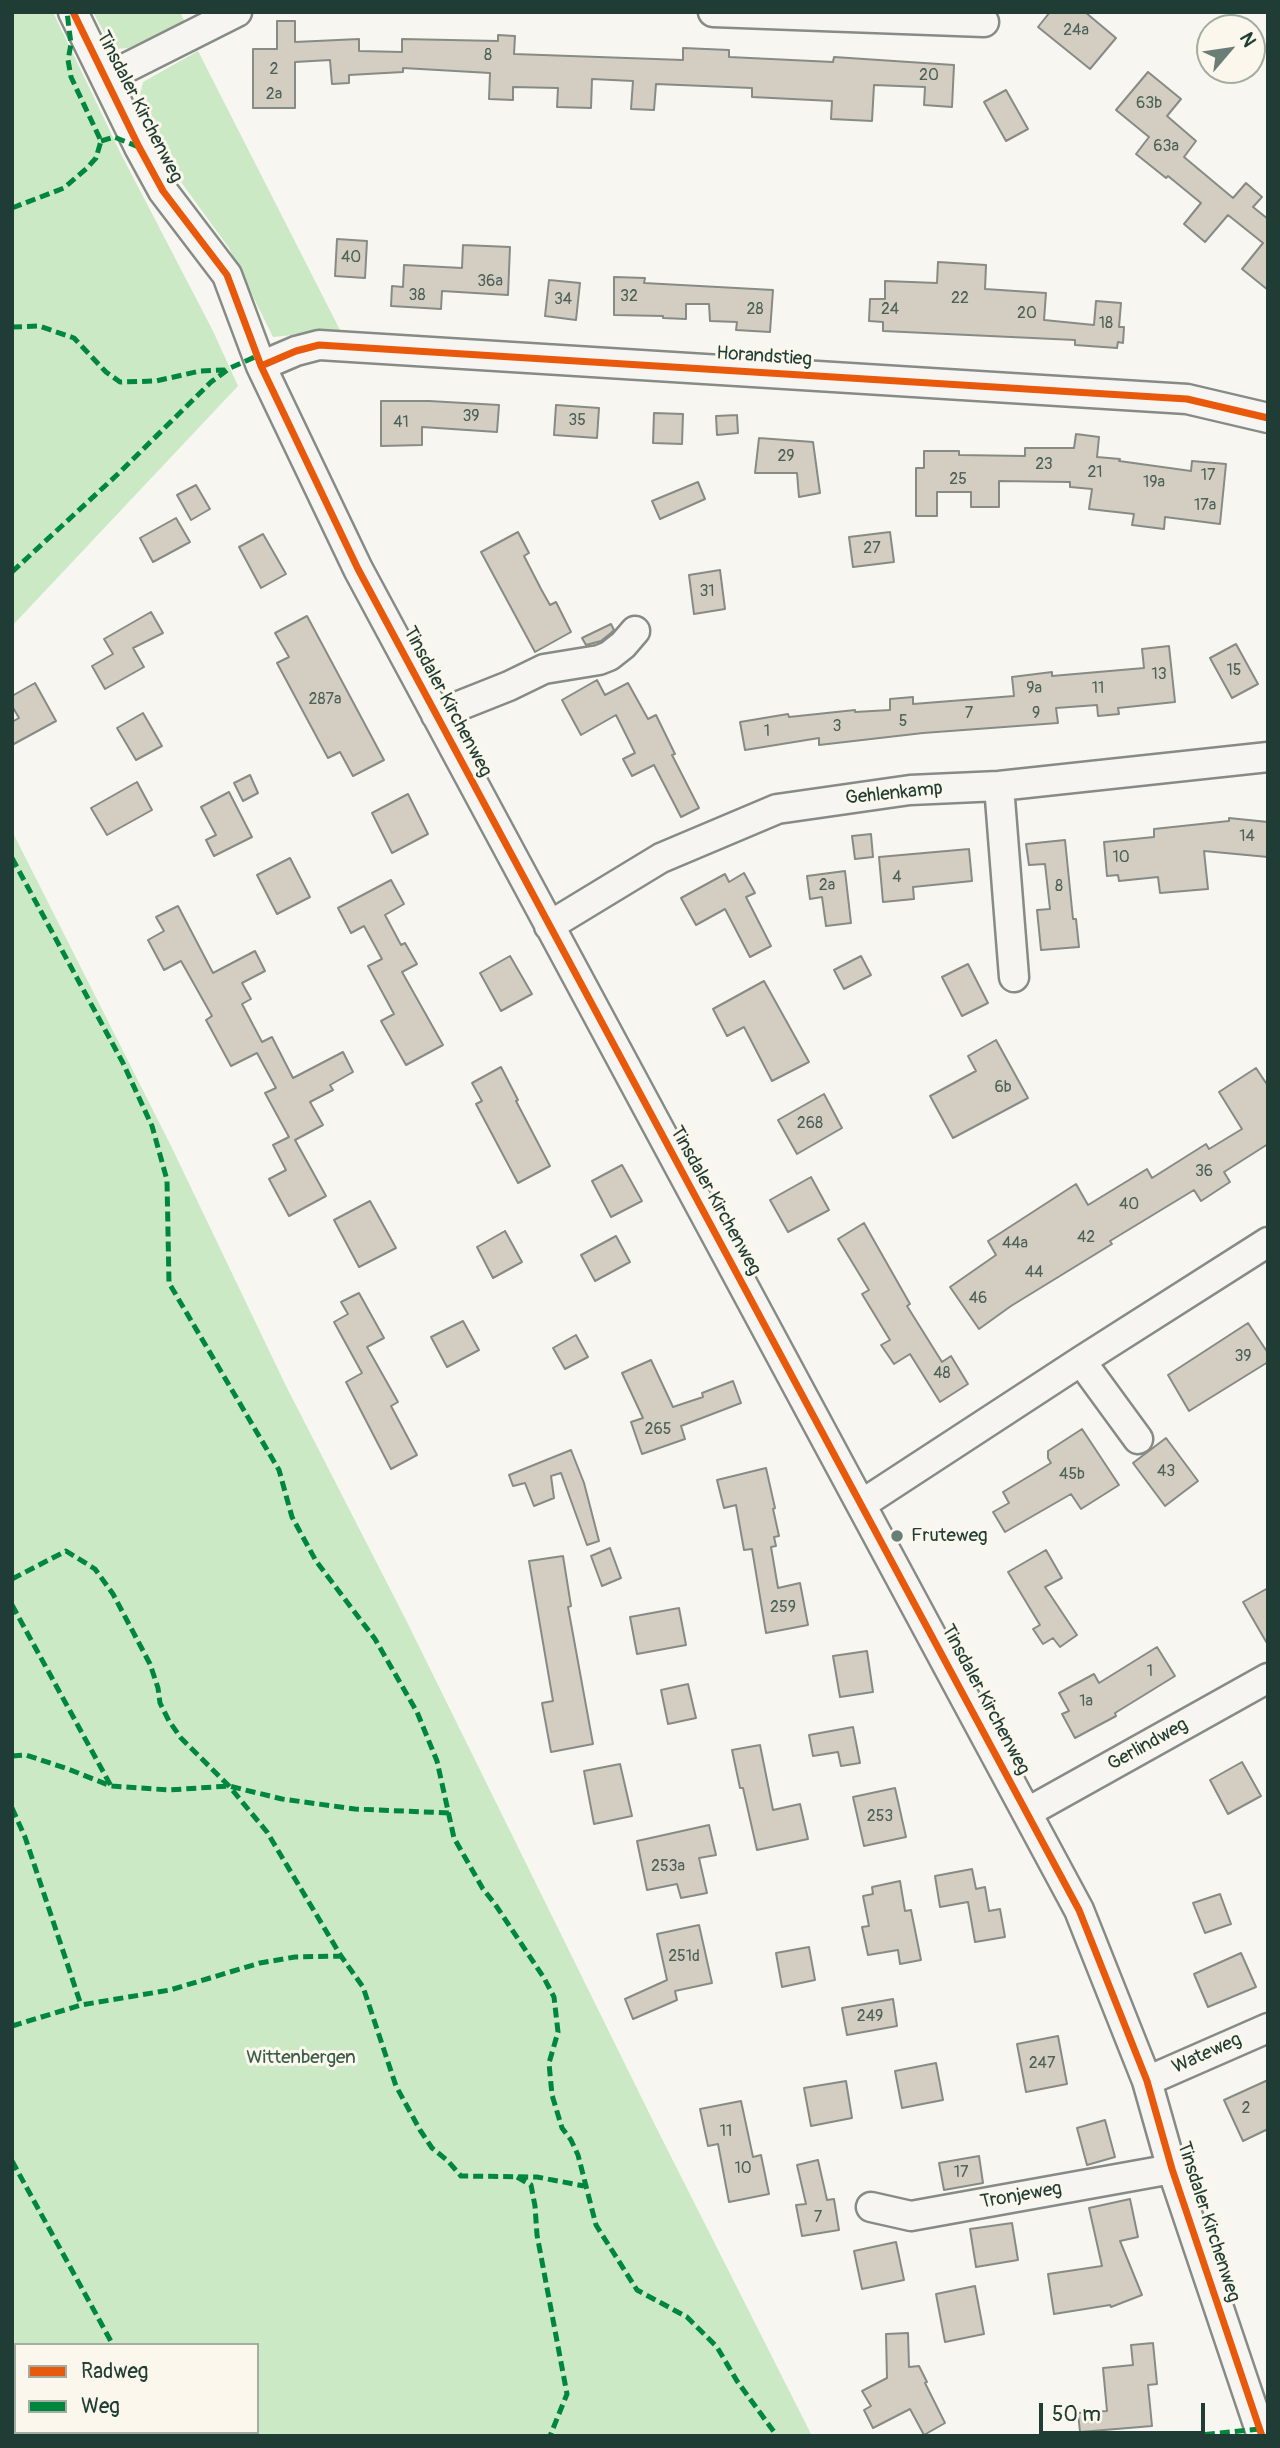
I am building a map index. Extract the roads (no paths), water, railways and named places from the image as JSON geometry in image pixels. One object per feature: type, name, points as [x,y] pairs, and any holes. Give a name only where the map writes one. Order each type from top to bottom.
[{"type":"street","name":"Tinsdaler Kirchenweg","points":[[73,12],[163,191],[226,275],[261,366],[358,569],[1079,1910],[1147,2081],[1172,2169],[1262,2436]]},
{"type":"street","points":[[106,78],[237,12]]},
{"type":"street","points":[[713,12],[984,22]]},
{"type":"street","name":"Horandstieg","points":[[261,366],[296,351],[319,345],[1187,399],[1268,418]]},
{"type":"street","points":[[436,715],[544,669],[609,656],[635,631]]},
{"type":"street","name":"Gehlenkamp","points":[[549,926],[661,858],[778,809],[910,790],[999,786],[1268,757]]},
{"type":"street","points":[[999,786],[1014,977]]},
{"type":"street","points":[[862,1504],[1268,1242]]},
{"type":"street","points":[[1081,1361],[1138,1439]]},
{"type":"street","name":"Gerlindweg","points":[[1028,1812],[1268,1678]]},
{"type":"street","name":"Wateweg","points":[[1147,2081],[1268,2028]]},
{"type":"street","name":"Tronjeweg","points":[[871,2207],[911,2216],[1172,2169]]},
{"type":"place","name":"Fruteweg","points":[[897,1536]]},
{"type":"park label","name":"Wittenbergen","points":[[301,2058]]}]
